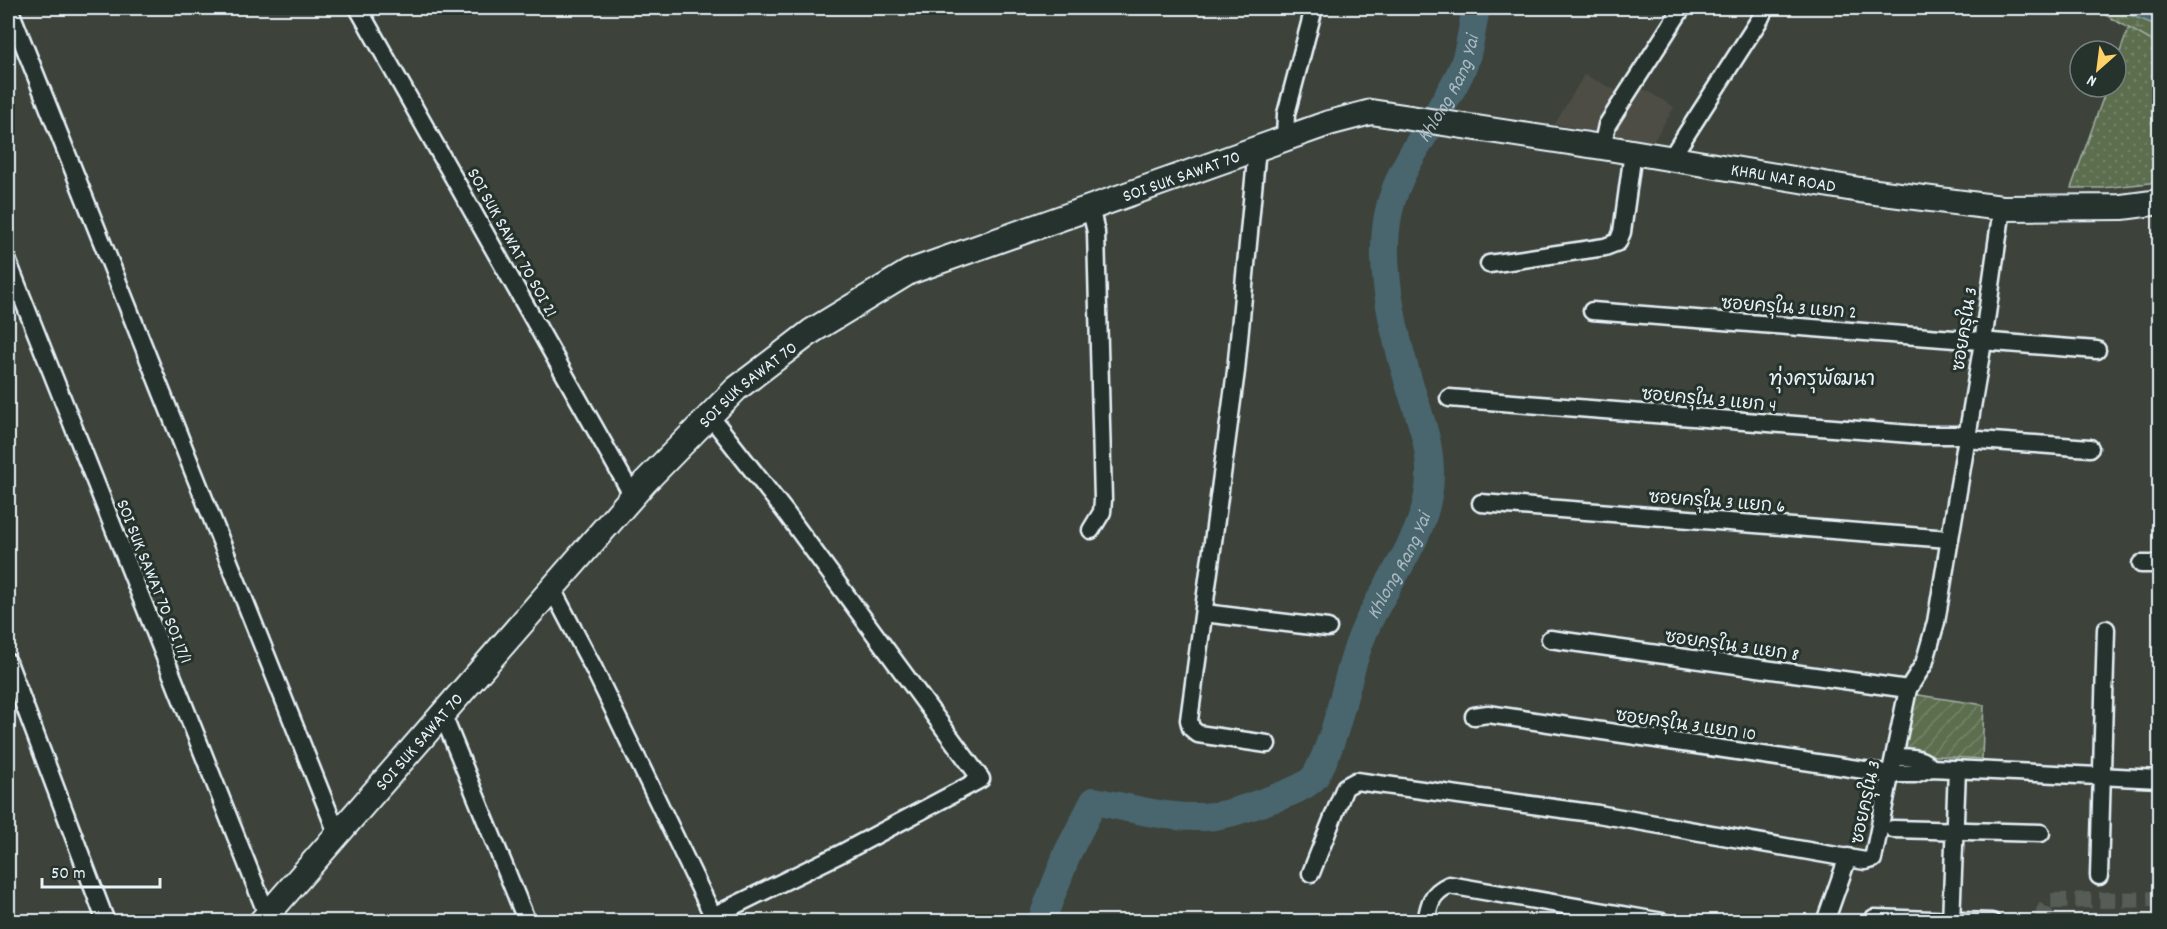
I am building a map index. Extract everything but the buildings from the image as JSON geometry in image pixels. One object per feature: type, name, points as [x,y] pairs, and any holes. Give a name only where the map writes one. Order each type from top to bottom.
[{"type":"street","points":[[9,8],[337,833]]},
{"type":"street","name":"SOI SUK SAWAT 70 SOI 21","points":[[358,8],[633,495]]},
{"type":"street","points":[[1285,138],[1286,114],[1314,8]]},
{"type":"street","points":[[1602,147],[1607,125],[1682,8]]},
{"type":"street","points":[[1671,158],[1765,8]]},
{"type":"street","name":"SOI SUK SAWAT 70","points":[[266,919],[337,833],[633,495],[736,389],[812,331],[909,272],[1090,207],[1329,123],[1371,112],[1410,118]]},
{"type":"street","name":"KHRU NAI ROAD","points":[[1410,118],[1860,190],[2002,208],[2122,207],[2160,202]]},
{"type":"street","points":[[1257,148],[1236,371],[1189,720],[1191,728],[1197,734],[1267,744]]},
{"type":"street","points":[[1490,264],[1605,247],[1618,242],[1622,232],[1633,152]]},
{"type":"street","points":[[1090,207],[1096,232],[1103,500],[1102,512],[1091,530]]},
{"type":"street","name":"ซอยครุใน 3","points":[[1311,873],[1345,787],[1356,781],[1598,814],[1865,861],[1873,859],[1908,689],[1931,646],[1983,342],[2002,208]]},
{"type":"street","name":"SOI SUK SAWAT 70 SOI 17/1","points":[[8,262],[266,919]]},
{"type":"street","name":"ซอยครุใน 3 แยก 2","points":[[1592,311],[2097,350]]},
{"type":"street","name":"ซอยครุใน 3 แยก 4","points":[[1449,398],[2091,448]]},
{"type":"street","points":[[552,589],[594,669],[713,920],[981,779],[786,513],[710,416]]},
{"type":"street","name":"ซอยครุใน 3 แยก 6","points":[[1481,503],[1949,539]]},
{"type":"street","points":[[2141,564],[2160,564]]},
{"type":"street","points":[[1204,613],[1328,628]]},
{"type":"street","points":[[2099,876],[2106,629]]},
{"type":"street","name":"ซอยครุใน 3 แยก 8","points":[[1550,639],[1908,689]]},
{"type":"street","points":[[8,662],[106,921]]},
{"type":"street","points":[[442,713],[527,921]]},
{"type":"street","name":"ซอยครุใน 3 แยก 10","points":[[1474,716],[1488,714],[1891,774],[1915,774],[1931,768]]},
{"type":"street","points":[[1895,757],[1918,758],[1931,768],[2160,779]]},
{"type":"street","points":[[1951,921],[1957,769]]},
{"type":"street","points":[[1893,829],[2041,833]]},
{"type":"street","points":[[1825,921],[1848,857]]},
{"type":"street","points":[[1426,921],[1430,901],[1438,890],[1449,885],[1663,921]]},
{"type":"street","points":[[1874,918],[1992,921]]},
{"type":"shaded area","points":[[1584,75],[1620,92],[1628,80],[1674,107],[1653,142],[1555,124]]},
{"type":"green space","points":[[2093,8],[2112,8],[2159,26],[2159,45]]},
{"type":"green space","points":[[2129,27],[2159,45],[2159,182],[2103,188],[2071,188],[2103,99],[2128,99],[2128,39],[2125,39]]},
{"type":"green space","points":[[1912,694],[1984,705],[1982,759],[1909,754],[1902,742]]},
{"type":"water","points":[[2113,8],[2159,8],[2159,26]]},
{"type":"waterway","name":"Khlong Rang Yai","points":[[1041,922],[1068,852],[1094,801],[1184,817],[1222,815],[1275,798],[1303,786],[1313,779],[1324,759],[1362,636],[1415,537],[1428,495],[1430,472],[1428,448],[1403,362],[1390,305],[1385,267],[1386,229],[1390,207],[1406,166],[1452,89],[1465,62],[1476,8]]},
{"type":"tunnel","points":[[2043,922],[2044,911],[2050,901],[2160,899]]},
{"type":"district","name":"ทุ่งครุพัฒนา","points":[[1822,378]]}]
